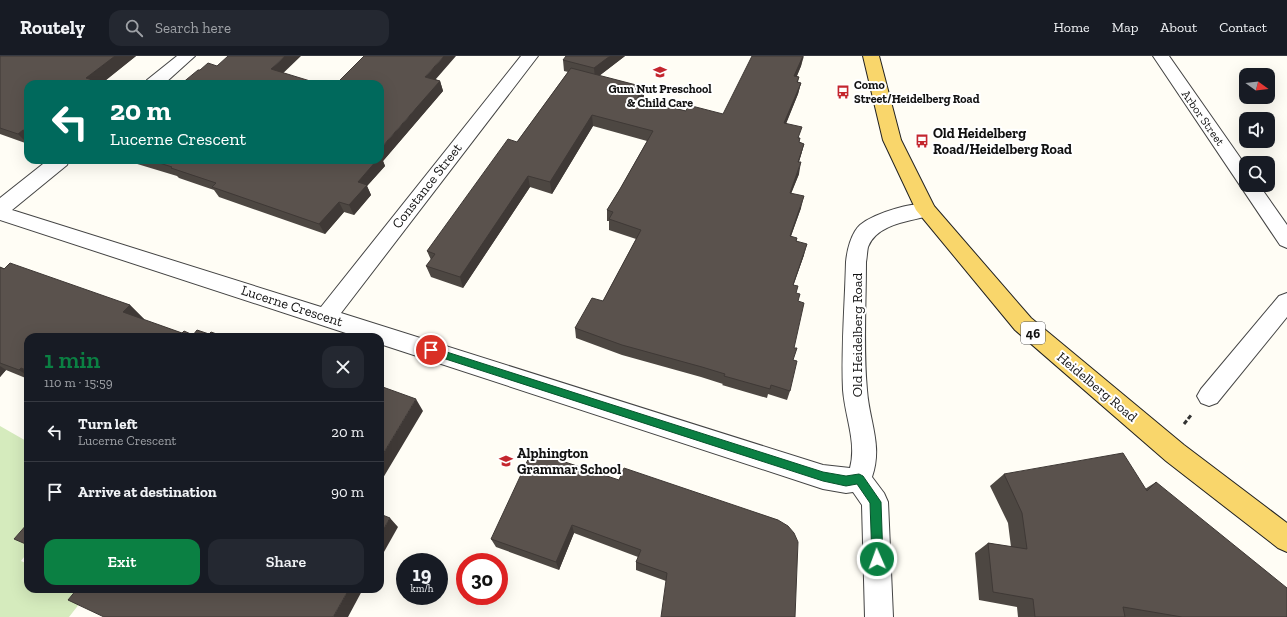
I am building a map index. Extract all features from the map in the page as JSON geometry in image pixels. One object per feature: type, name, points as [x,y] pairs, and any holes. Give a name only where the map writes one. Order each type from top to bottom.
[{"type":"main road","name":"Heidelberg Road","points":[[871,56],[892,140],[926,210],[1023,324],[1175,453],[1287,539]]},
{"type":"street","points":[[158,80],[187,56]]},
{"type":"street","name":"Constance Street","points":[[325,316],[530,56]]},
{"type":"street","name":"Arbor Street","points":[[1161,56],[1239,170]]},
{"type":"street","points":[[0,209],[55,164]]},
{"type":"street","points":[[1255,192],[1287,240]]},
{"type":"street","name":"Old Heidelberg Road","points":[[859,479],[864,467],[864,436],[855,392],[856,262],[858,247],[867,231],[894,216],[926,210]]},
{"type":"street","name":"Lucerne Crescent","points":[[0,213],[378,333]]},
{"type":"street","points":[[1208,396],[1287,302]]},
{"type":"street","name":"Lucerne Crescent","points":[[384,335],[823,476],[846,481],[859,479]]},
{"type":"street","points":[[859,479],[875,502],[879,617]]},
{"type":"path","points":[[1175,453],[1185,421],[1208,396]]},
{"type":"green space","points":[[0,426],[24,440],[24,557],[21,561],[24,562],[24,593],[87,594],[69,617],[0,617]]},
{"type":"building","points":[[0,56],[115,56],[86,78],[92,80],[24,80],[24,130],[18,134],[0,128]]},
{"type":"building","points":[[228,56],[285,56],[271,69],[307,80],[186,80],[208,63],[217,66]]},
{"type":"building","points":[[364,56],[444,56],[425,77],[440,81],[384,144],[384,80],[340,80]]},
{"type":"building","points":[[566,56],[610,56],[594,68],[563,60]]},
{"type":"building","points":[[752,56],[803,56],[794,76],[799,77],[797,82],[801,83],[784,123],[802,127],[798,138],[800,138],[799,142],[804,144],[798,162],[801,162],[790,193],[804,196],[790,236],[797,238],[796,241],[807,244],[793,285],[798,286],[796,293],[800,294],[798,301],[804,303],[794,348],[797,348],[793,360],[797,361],[790,391],[771,385],[770,389],[724,376],[725,374],[622,345],[575,328],[592,298],[603,301],[641,230],[609,219],[613,212],[607,210],[653,131],[592,115],[550,182],[528,176],[460,277],[426,266],[435,254],[427,251],[508,139],[517,142],[571,68],[644,87],[637,99],[686,111],[688,105],[723,114]]},
{"type":"building","points":[[163,164],[374,164],[358,182],[367,185],[349,205],[339,202],[319,224],[212,187],[216,183],[171,168],[172,167]]},
{"type":"building","points":[[10,263],[130,305],[123,312],[182,333],[24,333],[24,369],[21,368],[19,370],[0,363],[0,267],[4,269]]},
{"type":"building","points":[[197,330],[206,333],[195,333]]},
{"type":"building","points":[[384,387],[416,399],[384,452]]},
{"type":"building","points":[[532,451],[619,480],[624,468],[778,520],[788,526],[794,533],[798,542],[795,617],[661,617],[667,573],[636,562],[641,550],[572,525],[556,562],[491,539]]},
{"type":"building","points":[[1123,453],[1147,491],[1156,482],[1287,588],[1287,617],[1182,617],[1123,607],[1125,617],[1035,617],[1033,599],[993,592],[988,543],[1027,549],[1022,513],[1004,474]]},
{"type":"building","points":[[384,516],[390,518],[384,528]]},
{"type":"building","points":[[24,528],[24,543],[14,539]]},
{"type":"building","points":[[74,593],[347,593],[333,617],[104,617],[68,600]]},
{"type":"place","name":"Gum Nut Preschool & Child Care","points":[[660,72]]},
{"type":"place","name":"Como Street/Heidelberg Road","points":[[843,92]]},
{"type":"place","name":"Old Heidelberg Road/Heidelberg Road","points":[[922,141]]},
{"type":"place","name":"Alphington Grammar School","points":[[506,461]]},
{"type":"route","points":[[431,350],[823,476],[846,481],[859,479],[875,502],[877,559]]}]
